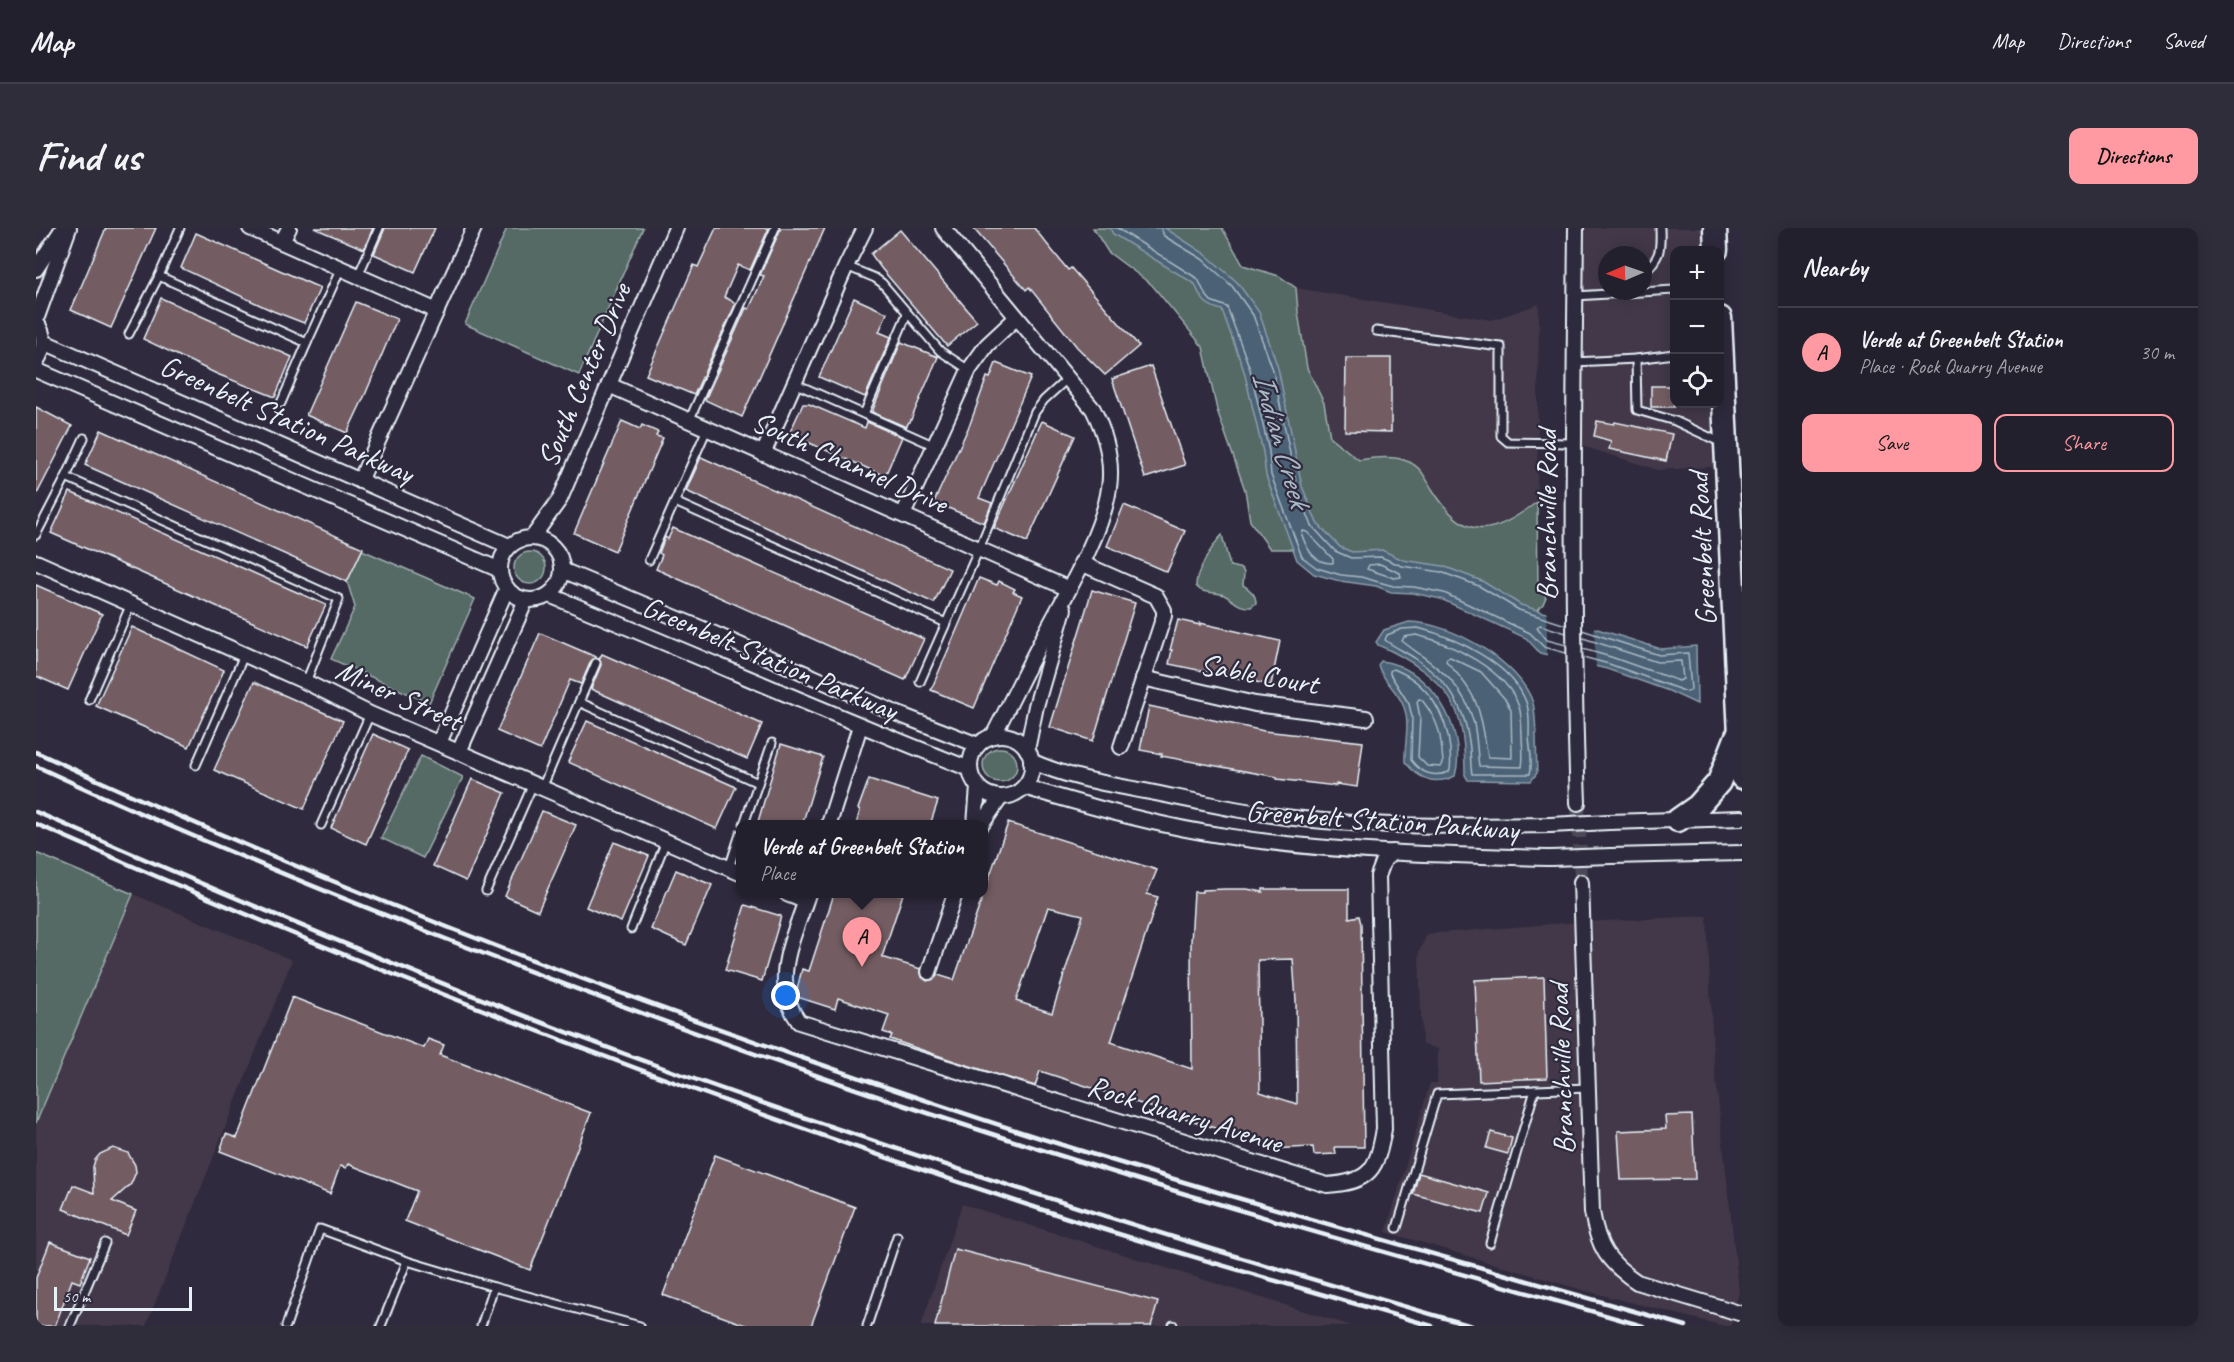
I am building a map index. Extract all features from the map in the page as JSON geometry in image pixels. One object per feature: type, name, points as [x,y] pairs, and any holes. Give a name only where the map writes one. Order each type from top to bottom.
[{"type":"main road","points":[[1715,228],[1716,246]]},
{"type":"main road","name":"Greenbelt Road","points":[[1722,354],[1742,777]]},
{"type":"main road","points":[[1678,820],[1698,806],[1719,782],[1739,729]]},
{"type":"street","points":[[36,269],[63,228]]},
{"type":"street","points":[[36,362],[42,353],[44,342],[41,329],[36,321],[69,228]]},
{"type":"street","points":[[250,228],[437,310]]},
{"type":"street","points":[[282,242],[289,228]]},
{"type":"street","points":[[360,481],[474,228]]},
{"type":"street","name":"South Center Drive","points":[[532,538],[560,499],[676,228]]},
{"type":"street","points":[[763,454],[865,228]]},
{"type":"street","points":[[942,228],[1093,409],[1104,430],[1110,476],[1103,510],[1068,592],[993,736],[978,745],[972,756],[970,769],[978,787],[975,820]]},
{"type":"street","name":"Branchville Road","points":[[1576,228],[1573,673],[1578,802]]},
{"type":"street","points":[[903,516],[969,370],[987,345],[1016,318]]},
{"type":"street","name":"Greenbelt Station Parkway","points":[[44,342],[509,546]]},
{"type":"street","name":"Greenbelt Station Parkway","points":[[36,370],[500,570]]},
{"type":"street","name":"South Channel Drive","points":[[609,385],[979,549],[1068,592]]},
{"type":"street","points":[[532,538],[552,545],[561,561],[562,570],[558,584],[549,595],[526,600],[507,588],[500,570],[502,557],[509,546],[532,538]]},
{"type":"street","name":"Miner Street","points":[[36,562],[306,682],[370,714],[735,871]]},
{"type":"street","points":[[1081,563],[1156,596],[1161,603],[1164,616],[1121,747]]},
{"type":"street","name":"Greenbelt Station Parkway","points":[[562,570],[898,714],[978,745]]},
{"type":"street","points":[[439,743],[507,588]]},
{"type":"street","points":[[978,787],[988,794],[1001,797],[1013,795],[1024,787],[1030,775],[1029,756],[1036,706],[1068,592]]},
{"type":"street","name":"Greenbelt Station Parkway","points":[[549,595],[860,726],[970,769]]},
{"type":"street","points":[[459,752],[526,600]]},
{"type":"street","name":"Sable Court","points":[[1143,678],[1255,704],[1366,718]]},
{"type":"street","points":[[831,820],[860,726]]},
{"type":"street","points":[[993,736],[1010,737],[1020,742],[1029,756]]},
{"type":"street","name":"Greenbelt Station Parkway","points":[[1029,756],[1070,775],[1233,809],[1302,819],[1434,826],[1550,825],[1742,818]]},
{"type":"street","name":"Greenbelt Station Parkway","points":[[1024,787],[1112,813],[1231,837],[1307,846],[1551,858],[1742,853]]},
{"type":"street","points":[[985,820],[1001,797]]},
{"type":"street","name":"Rock Quarry Avenue","points":[[806,898],[785,965],[783,981],[790,1010],[799,1022],[1327,1185],[1346,1184],[1362,1179],[1373,1169],[1380,1154],[1384,1129],[1378,876],[1384,860],[1393,852]]},
{"type":"street","name":"Branchville Road","points":[[1581,882],[1592,1212],[1598,1241],[1604,1253],[1623,1273],[1637,1282],[1742,1314]]},
{"type":"street","points":[[929,972],[953,898]]},
{"type":"lane","points":[[129,334],[159,276],[180,228]]},
{"type":"lane","points":[[358,276],[379,228]]},
{"type":"lane","points":[[689,421],[775,228]]},
{"type":"lane","points":[[1652,264],[1661,250],[1660,228]]},
{"type":"lane","points":[[846,266],[879,281],[940,351],[969,370]]},
{"type":"lane","points":[[281,403],[341,268]]},
{"type":"lane","points":[[159,276],[307,343]]},
{"type":"lane","points":[[1652,291],[1670,290]]},
{"type":"lane","points":[[1575,296],[1598,294]]},
{"type":"lane","points":[[864,414],[907,314]]},
{"type":"lane","points":[[1376,331],[1501,347],[1501,436],[1508,442],[1573,443]]},
{"type":"lane","points":[[1574,362],[1636,359],[1670,355]]},
{"type":"lane","points":[[1636,359],[1637,410],[1674,421],[1726,446]]},
{"type":"lane","points":[[920,682],[979,549],[1035,412],[1044,400],[1067,379]]},
{"type":"lane","points":[[794,383],[935,446]]},
{"type":"lane","points":[[649,560],[707,429]]},
{"type":"lane","points":[[36,535],[84,438]]},
{"type":"lane","points":[[66,477],[339,599],[306,682]]},
{"type":"lane","points":[[675,502],[946,623]]},
{"type":"lane","points":[[90,700],[131,604]]},
{"type":"lane","points":[[196,765],[244,655]]},
{"type":"lane","points":[[486,891],[596,663]]},
{"type":"lane","points":[[579,702],[758,783]]},
{"type":"lane","points":[[321,825],[370,714]]},
{"type":"lane","points":[[746,820],[772,743]]},
{"type":"lane","points":[[631,929],[666,841]]},
{"type":"lane","points":[[1397,1228],[1437,1094],[1588,1088]]},
{"type":"lane","points":[[1490,1243],[1535,1090]]},
{"type":"lane","points":[[286,1326],[320,1229],[407,1261],[640,1326]]},
{"type":"lane","points":[[867,1326],[897,1236]]},
{"type":"lane","points":[[70,1326],[105,1243]]},
{"type":"lane","points":[[381,1326],[407,1261]]},
{"type":"lane","points":[[481,1326],[494,1287]]},
{"type":"shaded area","points":[[1576,228],[1715,228],[1716,246],[1670,246],[1670,408],[1721,408],[1728,466],[1658,470],[1573,443]]},
{"type":"shaded area","points":[[1296,288],[1492,320],[1539,304],[1537,502],[1503,523],[1473,529],[1456,521],[1422,472],[1409,462],[1378,458],[1359,460],[1330,437],[1324,403],[1307,368]]},
{"type":"shaded area","points":[[133,894],[292,960],[146,1326],[36,1326],[36,1123]]},
{"type":"shaded area","points":[[1707,916],[1713,1053],[1739,1291],[1731,1326],[1586,1291],[1386,1232],[1430,1083],[1437,1083],[1438,1049],[1422,1044],[1419,952],[1427,934],[1564,923]]},
{"type":"shaded area","points":[[962,1204],[1352,1326],[921,1326]]},
{"type":"green space","points":[[507,228],[643,228],[579,375],[465,324]]},
{"type":"green space","points":[[1093,228],[1222,228],[1243,265],[1279,276],[1296,288],[1307,368],[1324,403],[1330,437],[1359,460],[1391,458],[1413,464],[1423,474],[1444,506],[1468,526],[1492,527],[1506,522],[1537,502],[1538,586],[1546,597],[1543,604],[1528,621],[1328,549],[1270,549],[1250,521],[1245,490],[1217,410],[1203,347],[1152,285],[1108,252]]},
{"type":"green space","points":[[1222,535],[1230,566],[1242,569],[1243,585],[1255,597],[1256,603],[1251,607],[1236,603],[1224,595],[1205,592],[1196,586],[1198,574],[1205,559]]},
{"type":"green space","points":[[362,550],[475,599],[429,703],[331,659],[355,607],[347,581]]},
{"type":"green space","points":[[530,552],[542,556],[546,568],[542,580],[530,584],[518,580],[514,568],[518,556]]},
{"type":"green space","points":[[1000,748],[1012,753],[1017,765],[1012,777],[1000,782],[988,777],[983,765],[988,753]]},
{"type":"green space","points":[[421,756],[463,777],[423,858],[381,838]]},
{"type":"green space","points":[[36,853],[133,894],[36,1123]]},
{"type":"water","name":"Indian Creek","points":[[1110,228],[1165,228],[1205,254],[1237,282],[1259,312],[1278,368],[1302,486],[1317,523],[1340,547],[1352,552],[1382,550],[1403,560],[1443,566],[1482,581],[1521,605],[1661,649],[1696,646],[1697,704],[1669,691],[1607,669],[1540,653],[1526,638],[1441,599],[1413,593],[1391,592],[1376,586],[1340,581],[1314,574],[1297,560],[1266,476],[1263,452],[1244,371],[1222,310],[1205,301],[1195,284],[1113,234]]},
{"type":"water","points":[[1409,622],[1444,629],[1482,647],[1499,659],[1526,688],[1533,703],[1536,727],[1537,773],[1531,781],[1468,780],[1465,775],[1461,725],[1450,699],[1423,671],[1376,642],[1384,630]]},
{"type":"water","points":[[1381,661],[1399,666],[1415,675],[1441,703],[1456,739],[1458,758],[1455,776],[1440,780],[1427,779],[1421,777],[1405,762],[1407,726],[1405,712],[1400,700],[1380,670],[1378,665]]},
{"type":"pier","points":[[1547,610],[1594,625],[1596,670],[1547,658]]},
{"type":"building","points":[[106,228],[156,228],[111,328],[71,310]]},
{"type":"building","points":[[314,228],[373,228],[364,249]]},
{"type":"building","points":[[385,228],[435,228],[415,272],[374,254]]},
{"type":"building","points":[[716,228],[769,228],[750,270],[738,265],[724,297],[736,303],[694,395],[646,375],[694,265],[698,267]]},
{"type":"building","points":[[781,228],[825,228],[742,417],[705,400],[746,308],[749,309],[764,276],[760,275]]},
{"type":"building","points":[[973,228],[1034,228],[1068,270],[1071,268],[1139,346],[1105,375],[1077,347],[1029,287],[1026,290]]},
{"type":"building","points":[[900,230],[977,321],[947,346],[871,254]]},
{"type":"building","points":[[196,233],[320,288],[304,323],[181,268]]},
{"type":"building","points":[[161,298],[292,357],[275,397],[217,374],[143,339]]},
{"type":"building","points":[[854,298],[887,313],[879,332],[891,337],[865,397],[819,377]]},
{"type":"building","points":[[356,302],[397,319],[347,433],[306,415]]},
{"type":"building","points":[[901,342],[938,357],[906,427],[872,412]]},
{"type":"building","points":[[1346,358],[1391,358],[1391,432],[1345,431]]},
{"type":"building","points":[[996,363],[1031,377],[979,498],[992,503],[984,523],[934,502],[970,424],[987,377],[990,378]]},
{"type":"building","points":[[1151,366],[1185,465],[1145,478],[1112,379]]},
{"type":"building","points":[[1651,386],[1670,386],[1670,407],[1651,407]]},
{"type":"building","points":[[803,404],[809,404],[865,428],[867,422],[902,437],[885,476],[789,434]]},
{"type":"building","points":[[36,407],[72,426],[36,496]]},
{"type":"building","points":[[622,421],[640,429],[642,425],[658,432],[656,436],[663,438],[615,551],[574,533]]},
{"type":"building","points":[[1042,421],[1075,436],[1027,542],[994,528]]},
{"type":"building","points":[[1597,421],[1614,424],[1615,422],[1672,434],[1666,461],[1609,449],[1611,441],[1594,436]]},
{"type":"building","points":[[101,430],[363,548],[347,582],[85,465]]},
{"type":"building","points":[[701,457],[950,569],[934,603],[686,491]]},
{"type":"building","points":[[70,492],[326,605],[307,646],[51,533]]},
{"type":"building","points":[[1124,505],[1185,531],[1167,572],[1107,546]]},
{"type":"building","points":[[673,528],[924,639],[905,680],[656,569],[662,555],[659,553],[665,537],[668,539]]},
{"type":"building","points":[[979,578],[997,585],[999,581],[1015,589],[1013,592],[1022,596],[974,708],[931,690]]},
{"type":"building","points":[[36,585],[102,614],[68,690],[36,676]]},
{"type":"building","points":[[1092,590],[1135,603],[1093,741],[1050,727]]},
{"type":"building","points":[[1178,620],[1280,641],[1271,685],[1169,664],[1172,650],[1170,650]]},
{"type":"building","points":[[132,627],[224,670],[189,747],[96,706]]},
{"type":"building","points":[[540,633],[596,657],[591,661],[581,684],[570,680],[540,750],[497,731]]},
{"type":"building","points":[[602,654],[762,724],[747,759],[591,689],[601,665],[599,659]]},
{"type":"building","points":[[254,682],[343,721],[304,809],[214,770]]},
{"type":"building","points":[[1149,706],[1264,731],[1363,742],[1357,787],[1277,779],[1277,777],[1161,756],[1162,754],[1140,750]]},
{"type":"building","points":[[587,721],[736,787],[717,829],[568,762]]},
{"type":"building","points":[[373,734],[408,750],[366,844],[331,828]]},
{"type":"building","points":[[781,744],[823,757],[804,820],[758,820]]},
{"type":"building","points":[[472,779],[505,793],[466,881],[433,866]]},
{"type":"building","points":[[869,779],[938,801],[932,820],[857,820],[860,810],[858,809]]},
{"type":"building","points":[[542,811],[576,825],[538,911],[505,896]]},
{"type":"building","points":[[1008,823],[1157,870],[1147,894],[1158,897],[1111,1042],[1192,1069],[1191,942],[1194,892],[1226,889],[1263,892],[1263,889],[1349,889],[1349,918],[1359,916],[1361,924],[1364,1147],[1335,1147],[1336,1154],[1314,1155],[1313,1147],[1269,1149],[1270,1146],[1040,1071],[1035,1086],[890,1039],[892,1035],[883,1032],[889,1015],[838,998],[835,1009],[797,997],[796,993],[802,969],[809,971],[833,898],[902,898],[882,957],[921,969],[922,977],[927,981],[938,975],[954,980],[982,898],[988,898],[988,881]],"holes":[[[1048,907],[1083,915],[1052,1013],[1016,1001]],[[1293,959],[1296,1001],[1297,1104],[1260,1092],[1258,960]]]},
{"type":"building","points":[[614,842],[649,856],[621,922],[586,907]]},
{"type":"building","points":[[676,870],[712,885],[686,945],[651,929]]},
{"type":"building","points":[[745,905],[781,916],[762,981],[725,970]]},
{"type":"building","points":[[1544,977],[1547,1078],[1479,1081],[1475,980]]},
{"type":"building","points":[[292,997],[424,1048],[428,1039],[444,1045],[440,1055],[591,1113],[530,1270],[405,1221],[417,1191],[348,1164],[346,1168],[340,1166],[330,1194],[220,1151],[226,1134],[237,1138]]},
{"type":"building","points":[[1692,1115],[1695,1179],[1621,1180],[1618,1131],[1666,1129],[1665,1116]]},
{"type":"building","points":[[1491,1132],[1512,1138],[1508,1154],[1486,1148]]},
{"type":"building","points":[[113,1148],[128,1153],[135,1165],[136,1172],[131,1184],[112,1201],[136,1211],[126,1235],[63,1209],[73,1185],[94,1193],[95,1160],[100,1154]]},
{"type":"building","points":[[715,1155],[855,1207],[811,1326],[748,1326],[663,1295]]},
{"type":"building","points":[[1419,1173],[1489,1193],[1483,1213],[1413,1194]]},
{"type":"building","points":[[50,1242],[90,1257],[80,1283],[72,1280],[55,1326],[36,1326],[36,1278]]},
{"type":"building","points":[[955,1249],[1158,1302],[1151,1326],[935,1326]]},
{"type":"tunnel","points":[[1578,803],[1581,882]]},
{"type":"railway","points":[[36,752],[227,837],[420,916],[615,991],[811,1061],[992,1123],[1132,1166],[1686,1326]]},
{"type":"railway","points":[[36,766],[189,834],[394,919],[596,996],[823,1078],[1126,1176],[1643,1326]]},
{"type":"railway","points":[[36,812],[403,967],[551,1026],[730,1092],[1046,1197],[1472,1326]]},
{"type":"railway","points":[[36,824],[281,929],[405,979],[529,1028],[779,1120],[1081,1222],[1432,1326]]},
{"type":"place","name":"Verde at Greenbelt Station","points":[[862,967]]}]
